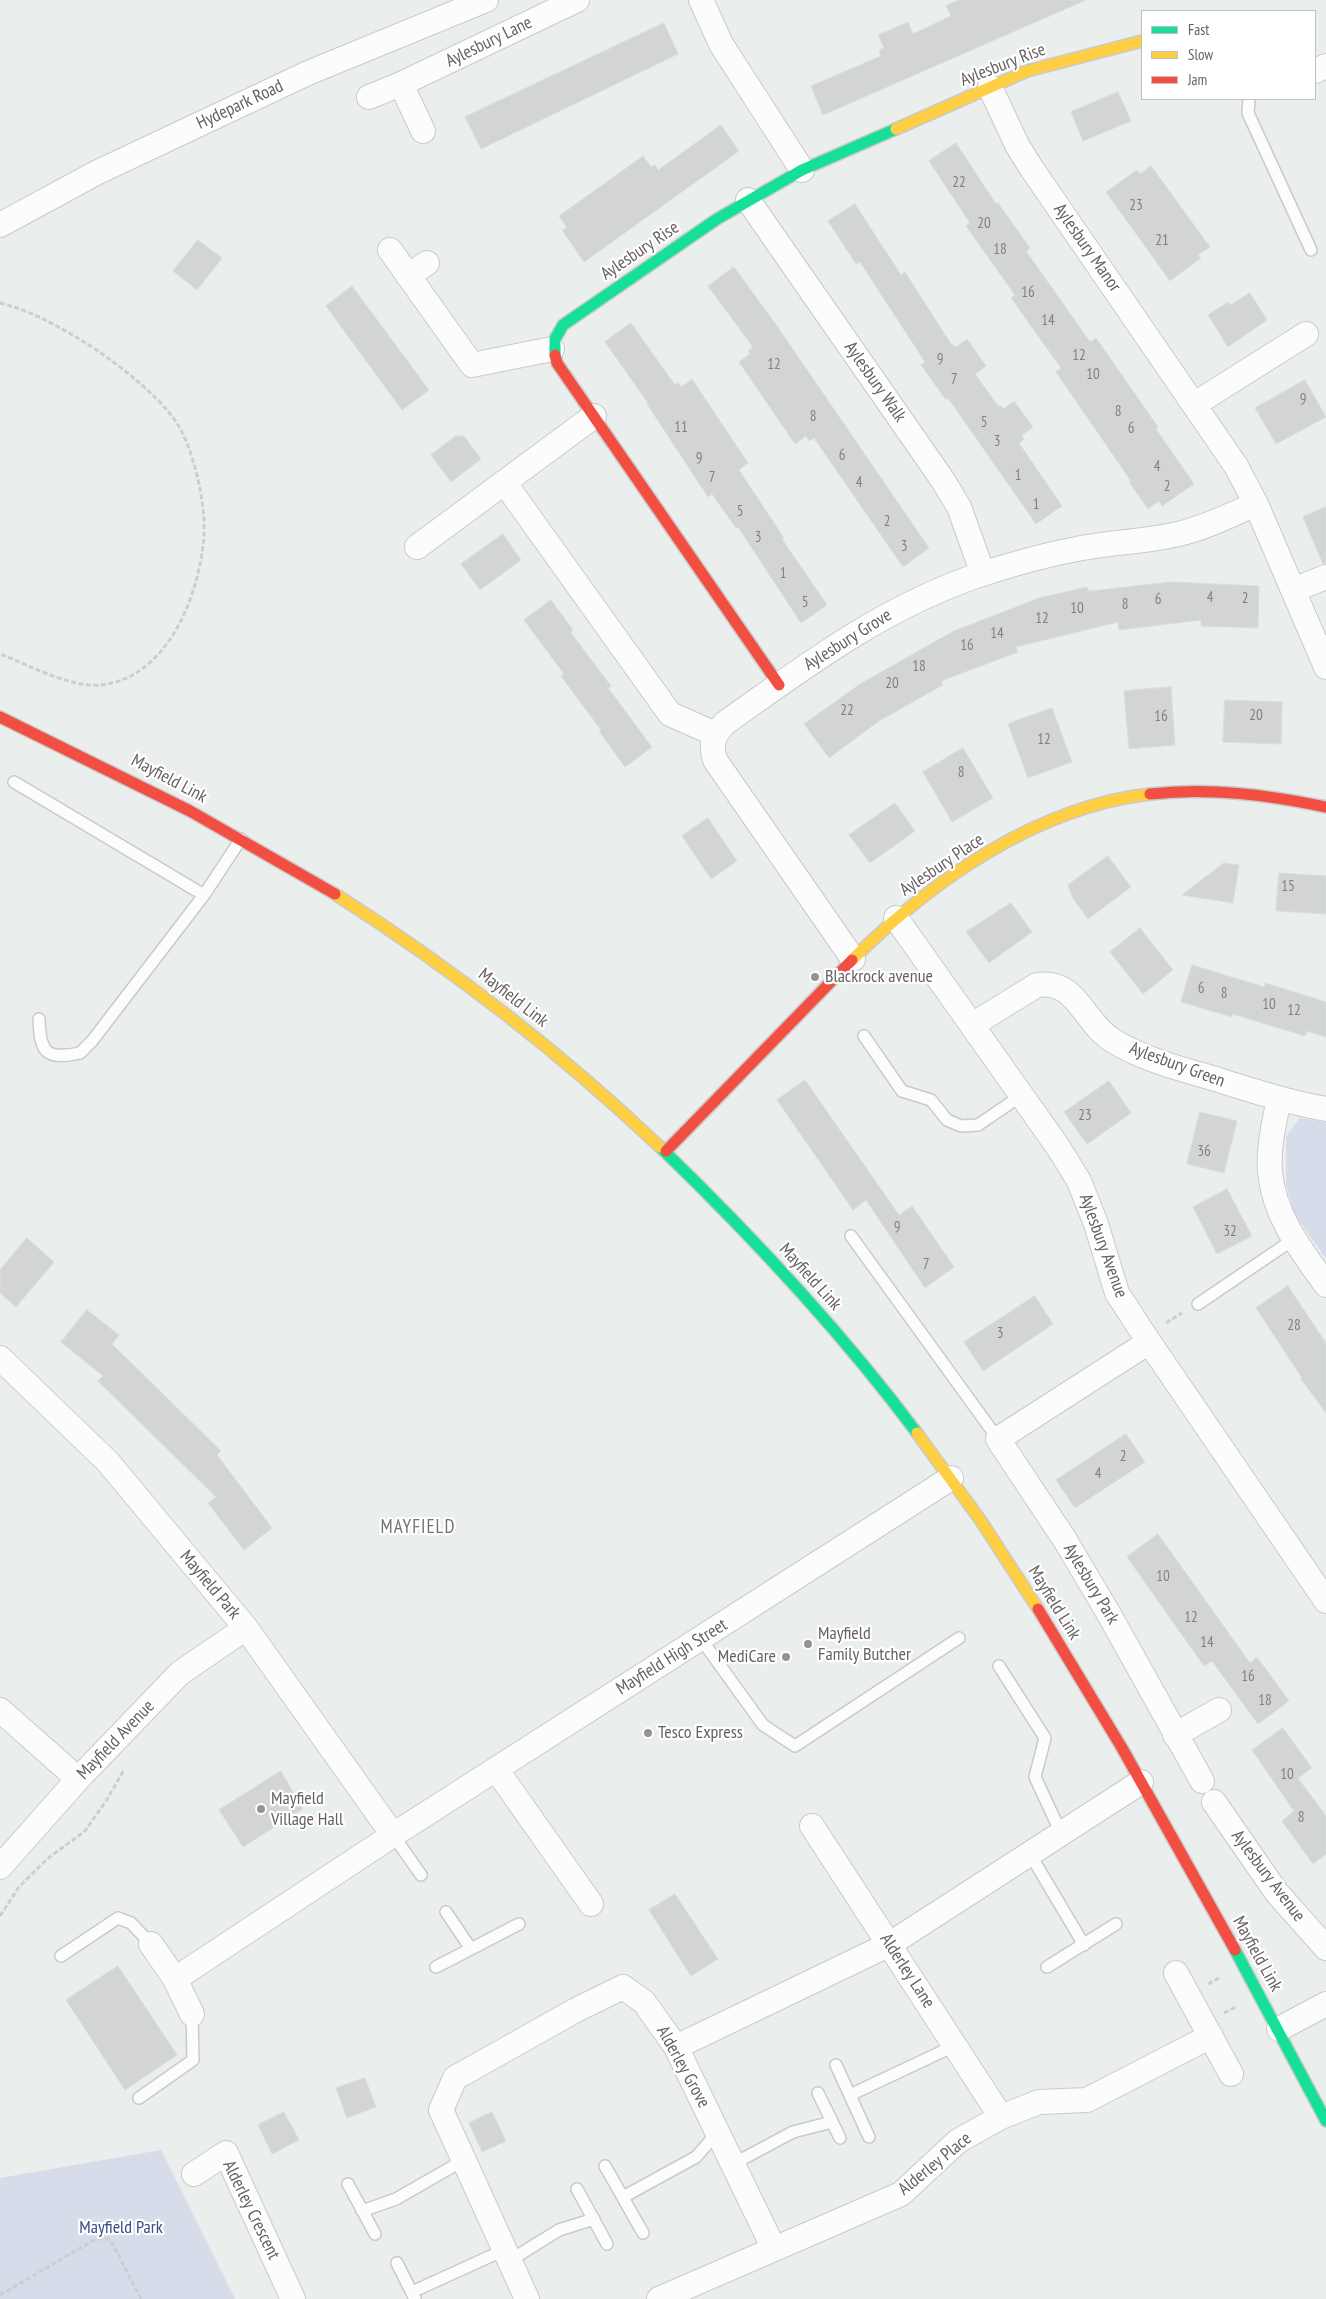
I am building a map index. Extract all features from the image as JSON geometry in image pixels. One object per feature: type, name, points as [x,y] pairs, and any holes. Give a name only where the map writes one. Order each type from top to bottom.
[{"type":"street","name":"Hydepark Road","points":[[0,224],[96,173],[308,73],[486,0]]},
{"type":"street","name":"Aylesbury Lane","points":[[369,97],[401,84],[577,0]]},
{"type":"street","points":[[701,0],[721,44],[802,170]]},
{"type":"street","name":"Aylesbury Rise","points":[[552,350],[556,336],[563,325],[748,200],[802,170],[1027,71],[1139,42]]},
{"type":"street","points":[[401,84],[423,131]]},
{"type":"street","name":"Aylesbury Manor","points":[[990,87],[1022,153],[1236,466],[1256,504],[1326,667]]},
{"type":"street","name":"Aylesbury Walk","points":[[748,200],[942,479],[959,507],[983,574]]},
{"type":"street","points":[[390,250],[418,269],[472,365],[552,350],[557,363],[779,684]]},
{"type":"street","points":[[1195,404],[1306,334]]},
{"type":"street","points":[[417,546],[594,416]]},
{"type":"street","points":[[504,482],[670,714],[715,734],[711,747],[715,760],[853,959]]},
{"type":"street","name":"Aylesbury Grove","points":[[715,734],[725,723],[779,684],[861,629],[902,606],[983,574],[1078,549],[1178,534],[1210,524],[1256,504]]},
{"type":"street","points":[[1294,590],[1326,577]]},
{"type":"street","name":"Mayfield Link","points":[[0,717],[164,795],[362,910],[478,992],[578,1073],[666,1151],[734,1220],[841,1337],[951,1478],[1024,1587],[1141,1782],[1260,1994],[1326,2121]]},
{"type":"street","name":"Aylesbury Place","points":[[666,1151],[853,959],[896,918],[942,884],[992,852],[1033,829],[1076,811],[1151,794],[1215,791],[1261,795],[1326,807]]},
{"type":"street","name":"Aylesbury Avenue","points":[[896,918],[1022,1096],[1079,1181],[1096,1224],[1117,1293],[1148,1342],[1326,1601]]},
{"type":"street","name":"Aylesbury Green","points":[[972,1025],[1037,985],[1049,983],[1062,987],[1073,997],[1097,1029],[1111,1040],[1135,1052],[1279,1099],[1326,1109]]},
{"type":"street","points":[[1279,1099],[1271,1139],[1270,1171],[1275,1198],[1283,1219],[1294,1239],[1326,1285]]},
{"type":"street","points":[[998,1439],[1148,1342]]},
{"type":"street","name":"Mayfield Park","points":[[0,1358],[108,1462],[246,1628],[394,1835]]},
{"type":"street","name":"Aylesbury Park","points":[[998,1439],[1065,1540],[1105,1607],[1202,1781]]},
{"type":"street","name":"Mayfield High Street","points":[[175,1979],[496,1769],[951,1478]]},
{"type":"street","name":"Mayfield Avenue","points":[[0,1867],[78,1779],[180,1673],[246,1628]]},
{"type":"street","points":[[0,1710],[78,1779]]},
{"type":"street","points":[[1175,1735],[1219,1710]]},
{"type":"street","points":[[496,1769],[591,1904]]},
{"type":"street","points":[[676,2047],[890,1944],[1141,1782]]},
{"type":"street","name":"Aylesbury Avenue","points":[[1214,1802],[1277,1893],[1326,1948]]},
{"type":"street","name":"Alderley Lane","points":[[812,1826],[1001,2117]]},
{"type":"street","points":[[151,1944],[175,1979],[192,2014]]},
{"type":"street","points":[[1176,1973],[1231,2074]]},
{"type":"street","name":"Alderley Grove","points":[[464,2160],[441,2110],[455,2078],[576,2010],[623,1987],[644,2002],[676,2047],[774,2249]]},
{"type":"street","points":[[1279,2029],[1326,2004]]},
{"type":"street","name":"Alderley Place","points":[[659,2299],[901,2194],[958,2141],[1001,2117],[1039,2102],[1087,2100],[1207,2030]]},
{"type":"street","name":"Alderley Crescent","points":[[194,2174],[226,2154],[293,2299]]},
{"type":"street","points":[[464,2160],[528,2299]]},
{"type":"lane","points":[[1249,100],[1248,113],[1311,250]]},
{"type":"lane","points":[[14,782],[204,895]]},
{"type":"lane","points":[[40,1019],[40,1040],[46,1051],[56,1056],[80,1054],[204,895],[241,839]]},
{"type":"lane","points":[[864,1036],[902,1092],[931,1100],[947,1120],[961,1126],[978,1124],[1022,1096]]},
{"type":"lane","name":"Aylesbury Park","points":[[851,1236],[998,1439]]},
{"type":"lane","points":[[1198,1304],[1294,1239]]},
{"type":"lane","points":[[701,1639],[764,1725],[795,1746],[959,1638]]},
{"type":"lane","points":[[999,1666],[1045,1738],[1034,1777],[1061,1833]]},
{"type":"lane","points":[[394,1835],[421,1875]]},
{"type":"lane","points":[[1030,1854],[1084,1945]]},
{"type":"lane","points":[[446,1912],[472,1949]]},
{"type":"lane","points":[[61,1956],[118,1918],[131,1923],[151,1944]]},
{"type":"lane","points":[[436,1967],[519,1924]]},
{"type":"lane","points":[[1047,1967],[1116,1924]]},
{"type":"lane","points":[[139,2098],[194,2060],[192,2014]]},
{"type":"lane","points":[[850,2095],[956,2045]]},
{"type":"lane","points":[[836,2065],[869,2137]]},
{"type":"lane","points":[[818,2093],[840,2138]]},
{"type":"lane","points":[[733,2164],[793,2132],[832,2122]]},
{"type":"lane","points":[[623,2197],[696,2156],[717,2133]]},
{"type":"lane","points":[[362,2211],[396,2199],[464,2160]]},
{"type":"lane","points":[[605,2166],[643,2233]]},
{"type":"lane","points":[[348,2184],[375,2234]]},
{"type":"lane","points":[[577,2189],[607,2244]]},
{"type":"lane","points":[[397,2263],[413,2295],[507,2256],[559,2230],[594,2219]]},
{"type":"path","points":[[0,303],[44,319],[94,350],[143,385],[175,420],[189,451],[201,490],[204,535],[195,581],[183,619],[158,654],[142,670],[125,680],[99,685],[75,683],[0,654]]},
{"type":"path","points":[[1148,1342],[1160,1327],[1198,1304]]},
{"type":"path","points":[[0,1916],[19,1887],[47,1858],[85,1832],[106,1801],[128,1762]]},
{"type":"path","points":[[1188,1995],[1243,1965]]},
{"type":"path","points":[[1207,2030],[1260,1994]]},
{"type":"path","points":[[0,2295],[96,2239],[110,2239],[141,2299]]},
{"type":"green space","points":[[1300,1118],[1326,1122],[1326,1259],[1294,1213],[1286,1185],[1286,1136]]},
{"type":"green space","name":"Mayfield Park","points":[[161,2150],[235,2299],[0,2299],[0,2178]]},
{"type":"building","points":[[959,0],[1086,0],[823,115],[811,86],[881,56],[879,50],[884,48],[878,35],[908,22],[913,34],[951,16],[946,6]]},
{"type":"building","points":[[664,23],[678,54],[481,149],[465,117]]},
{"type":"building","points":[[1118,92],[1131,121],[1083,141],[1071,112]]},
{"type":"building","points":[[721,125],[739,151],[584,262],[562,230],[567,228],[559,216],[643,156],[651,167],[655,165],[658,170]]},
{"type":"building","points":[[956,143],[996,204],[998,203],[1030,248],[1026,251],[1090,342],[1096,338],[1158,427],[1156,429],[1194,484],[1162,506],[1159,501],[1148,509],[1129,482],[1131,481],[1056,372],[1061,368],[1011,298],[1015,295],[966,226],[970,223],[929,161]]},
{"type":"building","points":[[1151,166],[1210,247],[1198,255],[1201,258],[1170,281],[1106,192],[1137,170],[1140,174]]},
{"type":"building","points":[[855,204],[901,275],[905,272],[951,344],[956,347],[967,339],[986,366],[975,374],[998,406],[1000,405],[1003,409],[1014,401],[1033,427],[1022,435],[1024,439],[1019,443],[1062,506],[1036,524],[948,398],[946,400],[921,365],[925,362],[860,262],[856,264],[828,221]]},
{"type":"building","points":[[198,240],[222,258],[197,290],[173,271]]},
{"type":"building","points":[[734,267],[777,326],[929,548],[903,567],[814,438],[809,441],[806,436],[795,444],[739,362],[750,354],[748,351],[753,347],[708,286]]},
{"type":"building","points":[[352,286],[429,390],[402,410],[326,306]]},
{"type":"building","points":[[1250,293],[1267,320],[1228,347],[1208,315],[1228,302],[1230,305]]},
{"type":"building","points":[[631,323],[675,385],[678,382],[681,387],[692,379],[748,463],[739,470],[784,538],[782,539],[827,605],[801,623],[738,527],[736,528],[712,494],[708,497],[648,403],[605,342]]},
{"type":"building","points":[[1305,380],[1326,417],[1276,444],[1255,408]]},
{"type":"building","points":[[456,436],[464,436],[481,459],[451,482],[431,455]]},
{"type":"building","points":[[1326,507],[1326,564],[1323,564],[1303,517]]},
{"type":"building","points":[[503,534],[521,560],[480,590],[461,564]]},
{"type":"building","points":[[1171,582],[1259,586],[1258,628],[1201,626],[1201,620],[1119,630],[1118,622],[1016,647],[1018,652],[941,681],[943,685],[879,721],[829,758],[804,724],[860,684],[954,631],[1039,598],[1087,587],[1088,591]]},
{"type":"building","points":[[551,600],[573,630],[571,633],[611,686],[608,688],[652,747],[625,767],[599,731],[601,730],[561,676],[564,674],[524,620]]},
{"type":"building","points":[[1171,687],[1175,745],[1129,749],[1124,691]]},
{"type":"building","points":[[1225,700],[1282,702],[1281,744],[1223,742]]},
{"type":"building","points":[[1052,708],[1072,762],[1028,778],[1008,724]]},
{"type":"building","points":[[963,748],[993,798],[952,822],[923,772]]},
{"type":"building","points":[[895,803],[915,831],[870,863],[849,835]]},
{"type":"building","points":[[708,818],[737,861],[711,879],[682,836]]},
{"type":"building","points":[[1108,856],[1131,887],[1088,919],[1072,897],[1068,885]]},
{"type":"building","points":[[1224,863],[1239,865],[1233,903],[1182,895]]},
{"type":"building","points":[[1279,873],[1326,876],[1326,914],[1276,911]]},
{"type":"building","points":[[1011,903],[1032,932],[989,963],[966,932]]},
{"type":"building","points":[[1140,928],[1173,970],[1143,994],[1110,952]]},
{"type":"building","points":[[1192,965],[1264,987],[1265,983],[1326,1002],[1326,1037],[1307,1031],[1305,1036],[1233,1014],[1232,1017],[1181,1002]]},
{"type":"building","points":[[805,1080],[899,1215],[912,1206],[954,1267],[925,1288],[866,1200],[853,1210],[777,1100]]},
{"type":"building","points":[[1109,1081],[1131,1113],[1087,1144],[1064,1112]]},
{"type":"building","points":[[1200,1112],[1237,1121],[1224,1173],[1187,1164]]},
{"type":"building","points":[[1227,1189],[1252,1236],[1217,1254],[1193,1207]]},
{"type":"building","points":[[27,1238],[54,1262],[16,1307],[0,1293],[0,1270]]},
{"type":"building","points":[[1288,1286],[1326,1343],[1326,1413],[1301,1379],[1256,1308]]},
{"type":"building","points":[[1035,1296],[1053,1324],[983,1371],[964,1342]]},
{"type":"building","points":[[87,1310],[119,1335],[112,1344],[221,1451],[217,1455],[272,1528],[244,1550],[208,1503],[216,1497],[98,1381],[103,1376],[61,1342]]},
{"type":"building","points":[[1126,1434],[1145,1462],[1075,1508],[1056,1480]]},
{"type":"building","points":[[1158,1534],[1250,1663],[1257,1657],[1289,1701],[1258,1724],[1212,1661],[1204,1666],[1127,1557]]},
{"type":"building","points":[[1283,1728],[1312,1768],[1298,1778],[1326,1816],[1326,1854],[1313,1864],[1282,1821],[1294,1811],[1252,1750]]},
{"type":"building","name":"Mayfield Village Hall","points":[[281,1771],[303,1809],[243,1847],[219,1810]]},
{"type":"building","points":[[675,1894],[718,1959],[691,1976],[649,1910]]},
{"type":"building","points":[[118,1966],[177,2055],[125,2090],[66,2000]]},
{"type":"building","points":[[365,2078],[376,2107],[347,2118],[336,2088]]},
{"type":"building","points":[[284,2112],[299,2140],[272,2154],[258,2125]]},
{"type":"building","points":[[492,2112],[506,2141],[482,2152],[469,2123]]},
{"type":"traffic: fast","points":[[555,355],[555,339],[563,325],[717,219],[802,170],[896,129]]},
{"type":"traffic: fast","points":[[660,1147],[794,1285],[857,1357],[917,1433]]},
{"type":"traffic: fast","points":[[1235,1950],[1326,2121]]},
{"type":"traffic: slow","points":[[896,129],[1027,71],[1141,41]]},
{"type":"traffic: slow","points":[[852,960],[916,903],[951,876],[988,852],[1026,831],[1066,814],[1108,802],[1150,794]]},
{"type":"traffic: slow","points":[[335,894],[421,951],[504,1013],[583,1078],[660,1147]]},
{"type":"traffic: slow","points":[[917,1433],[981,1521],[1038,1609]]},
{"type":"traffic: jam","points":[[555,355],[557,363],[779,685]]},
{"type":"traffic: jam","points":[[0,717],[190,811],[335,894]]},
{"type":"traffic: jam","points":[[1150,794],[1194,791],[1238,793],[1326,807]]},
{"type":"traffic: jam","points":[[666,1151],[852,960]]},
{"type":"traffic: jam","points":[[1038,1609],[1122,1748],[1235,1950]]},
{"type":"place","name":"Blackrock avenue","points":[[815,977]]},
{"type":"place","name":"Mayfield Family Butcher","points":[[808,1644]]},
{"type":"place","name":"MediCare","points":[[786,1657]]},
{"type":"place","name":"Tesco Express","points":[[648,1733]]},
{"type":"place","name":"Mayfield Village Hall","points":[[261,1809]]},
{"type":"district","name":"MAYFIELD","points":[[418,1528]]}]
